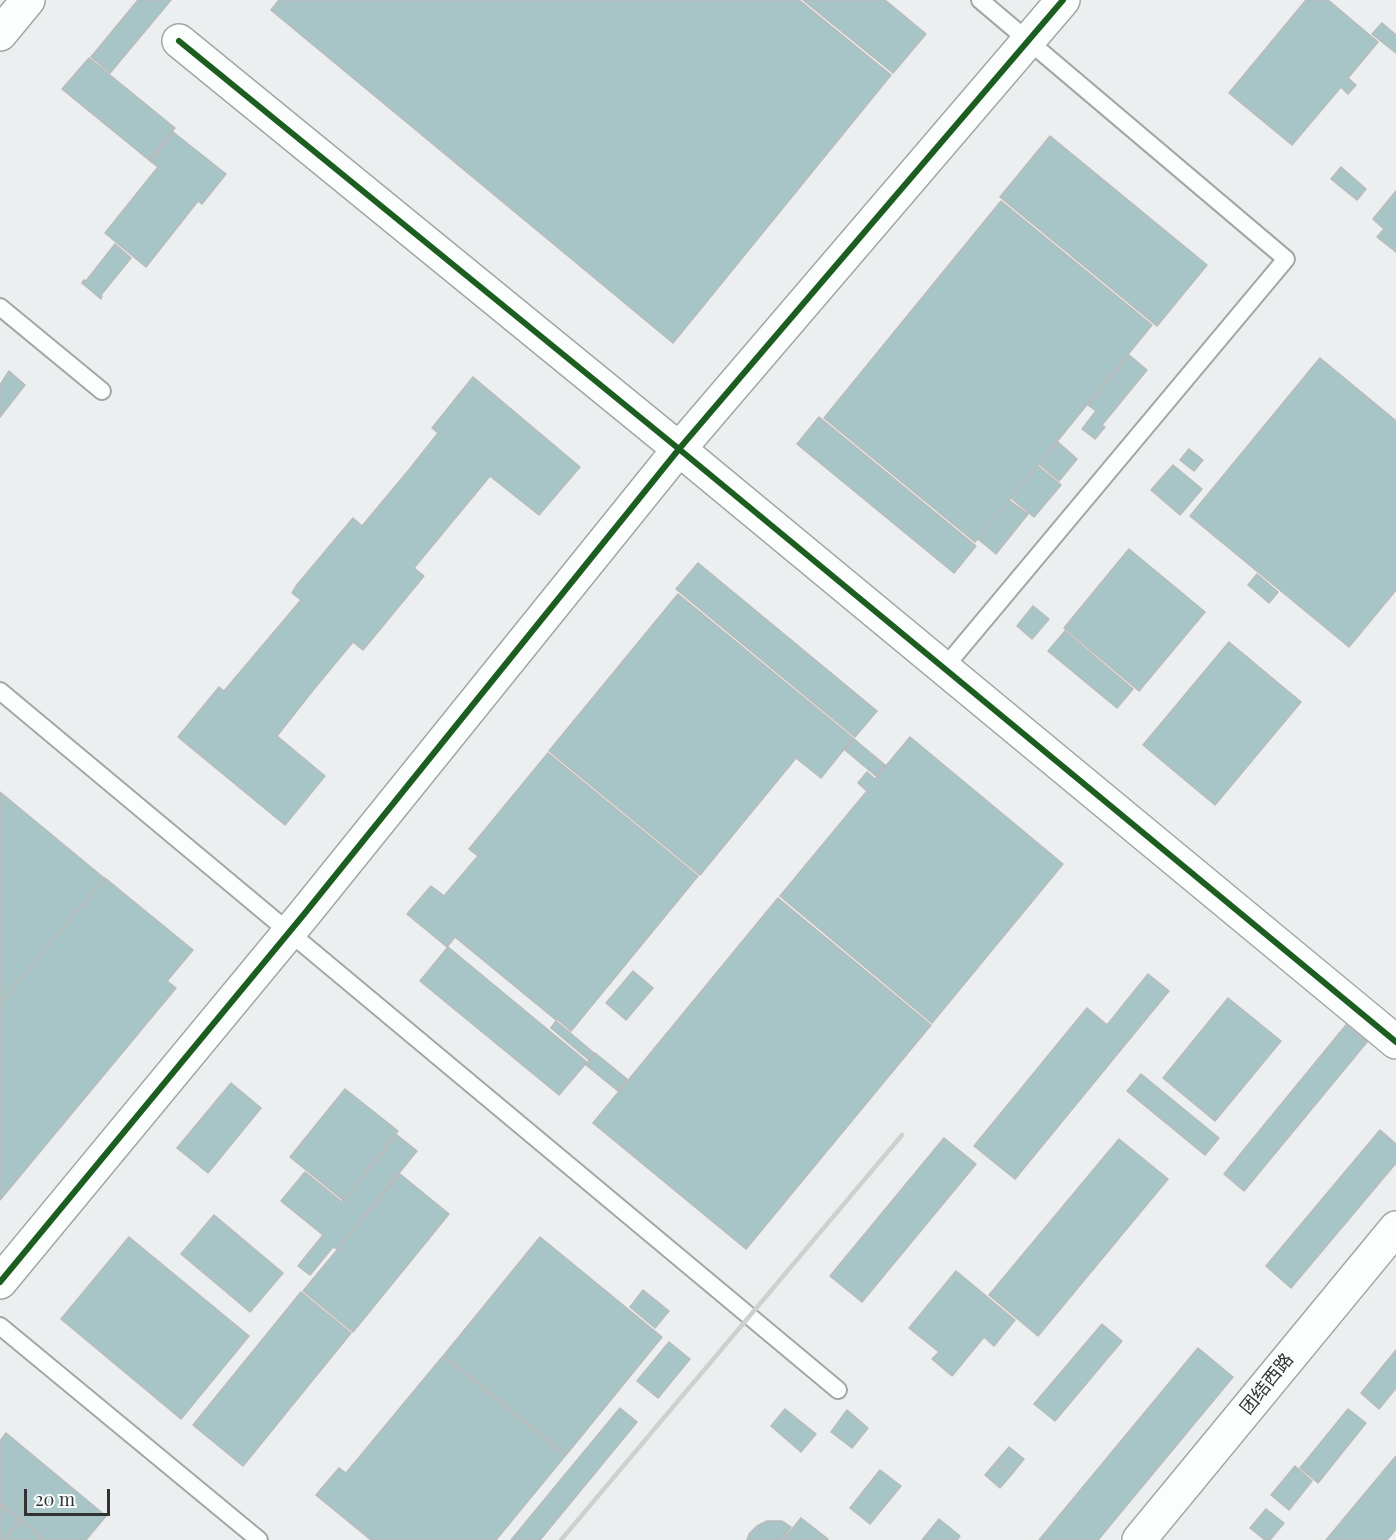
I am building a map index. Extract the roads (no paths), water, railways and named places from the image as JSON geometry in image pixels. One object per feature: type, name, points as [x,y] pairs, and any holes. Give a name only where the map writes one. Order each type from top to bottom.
[{"type":"street","points":[[0,34],[28,0]]},
{"type":"street","points":[[0,1282],[289,932],[679,448],[1063,0]]},
{"type":"street","points":[[179,41],[679,448],[1396,1042]]},
{"type":"street","name":"团结西路","points":[[1139,1540],[1396,1228]]},
{"type":"lane","points":[[945,668],[1286,259],[980,0]]},
{"type":"lane","points":[[0,307],[102,391]]},
{"type":"lane","points":[[0,691],[838,1390]]},
{"type":"lane","points":[[0,1326],[259,1540]]},
{"type":"railway","points":[[561,1540],[902,1135]]}]
